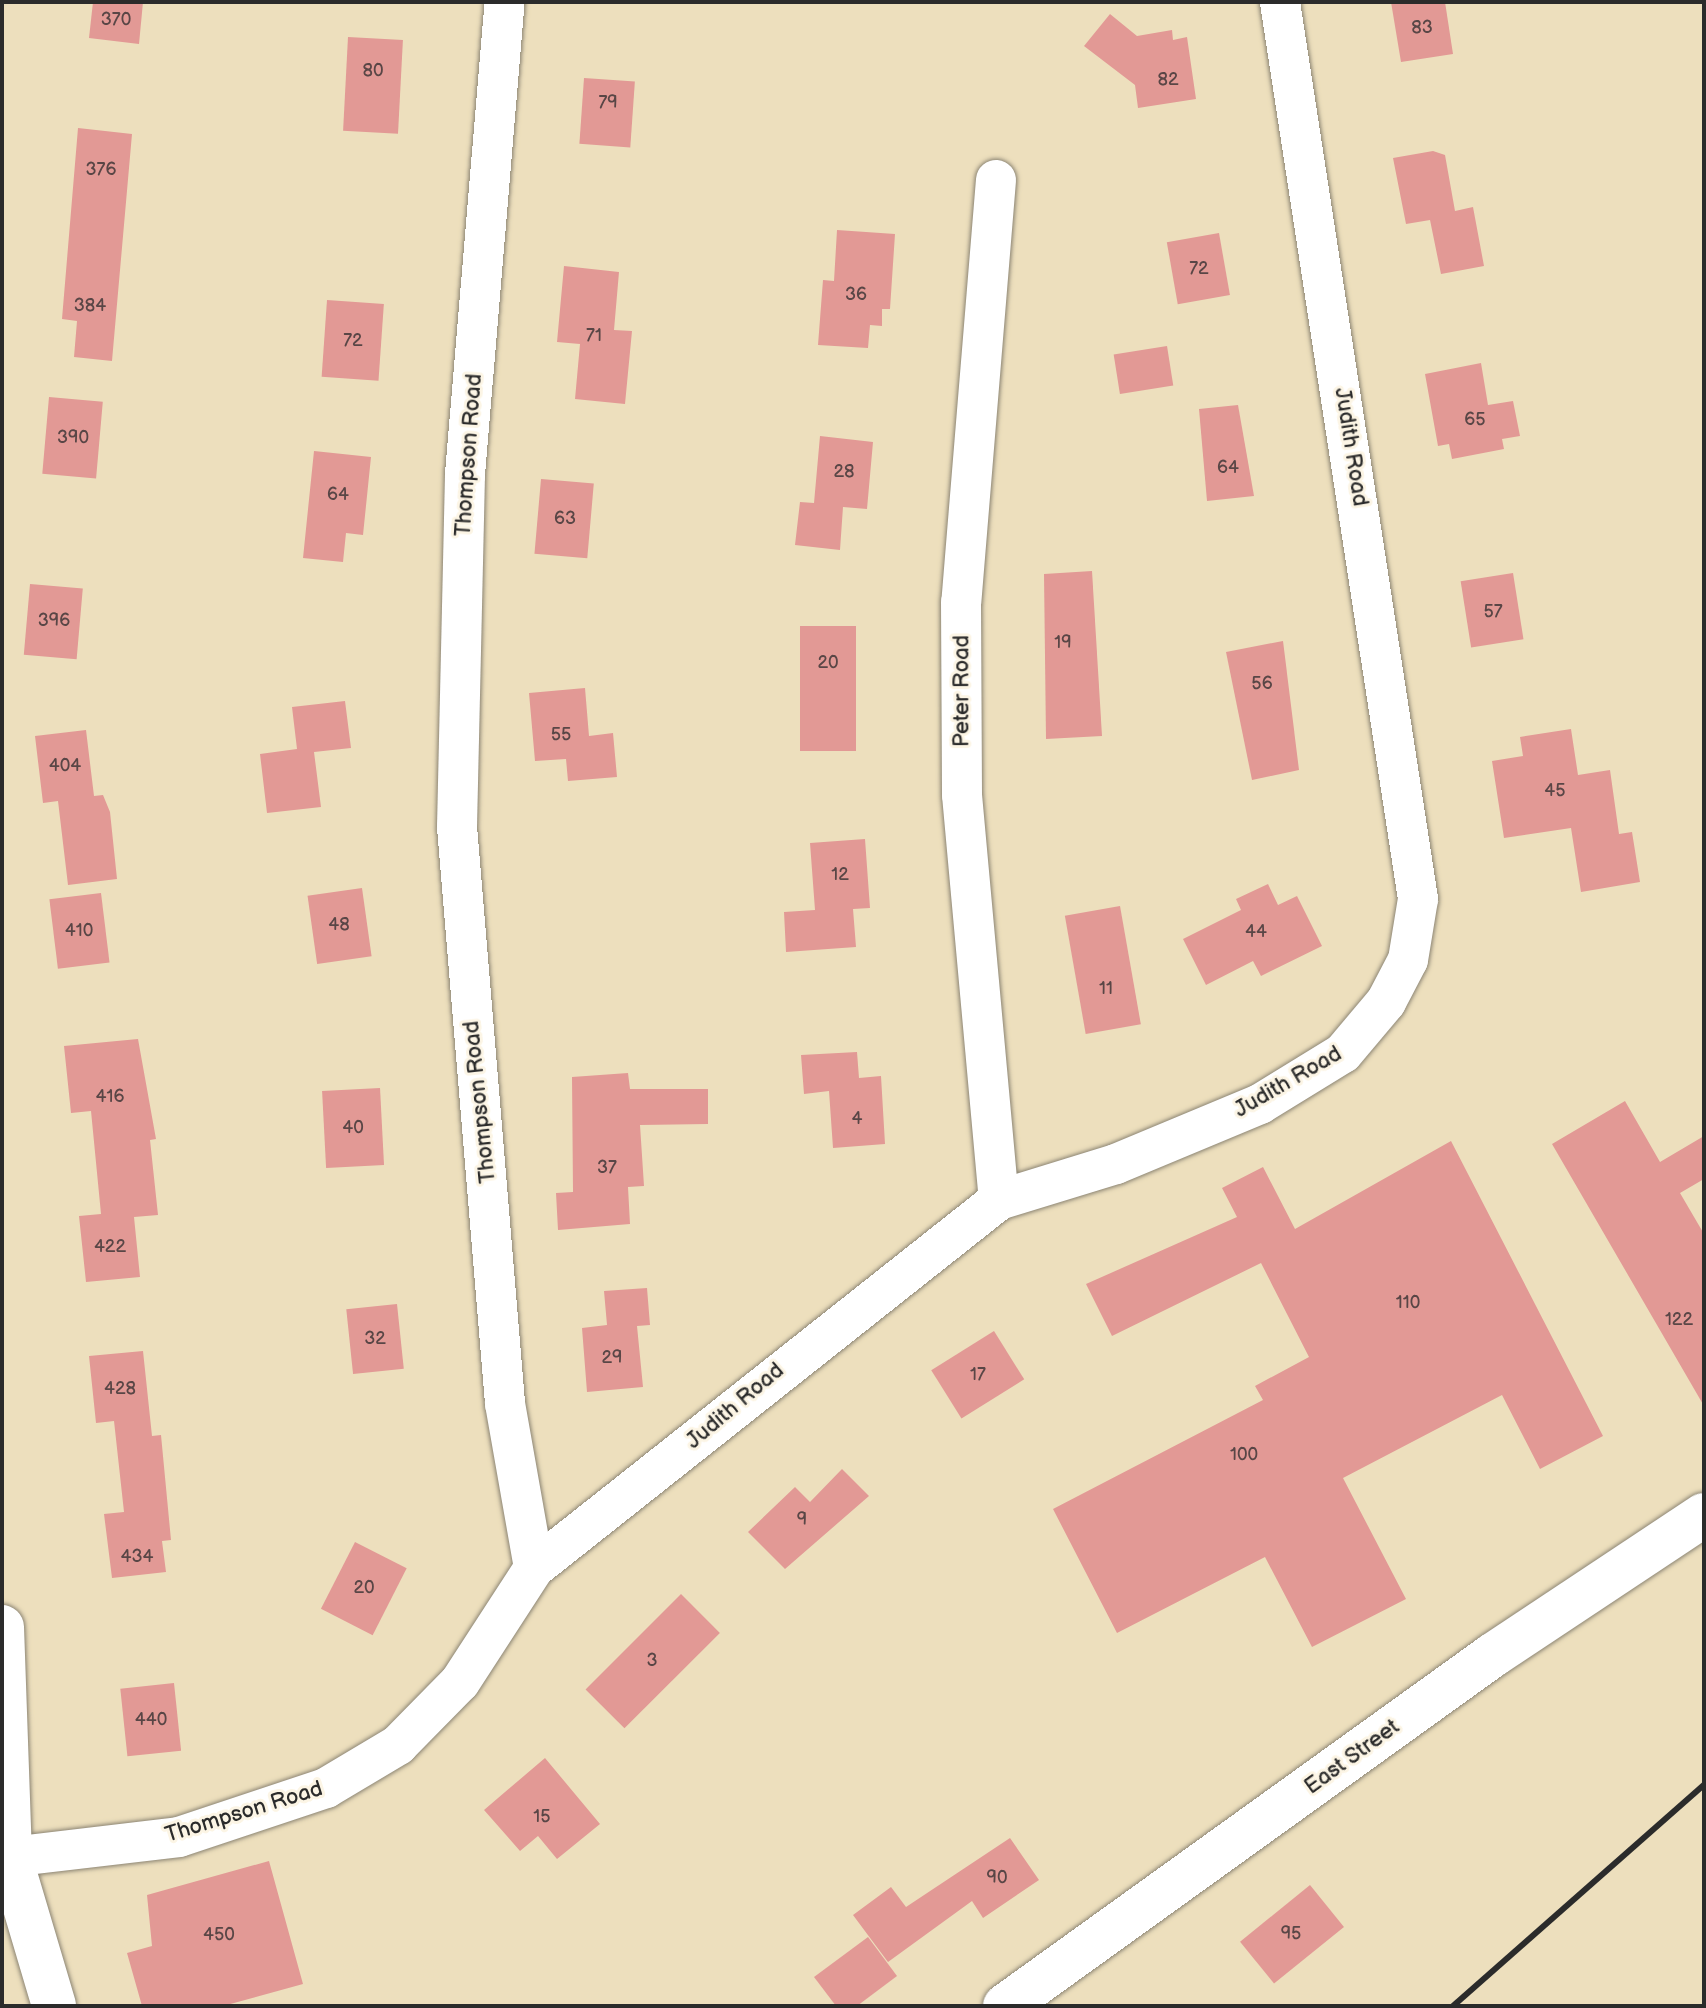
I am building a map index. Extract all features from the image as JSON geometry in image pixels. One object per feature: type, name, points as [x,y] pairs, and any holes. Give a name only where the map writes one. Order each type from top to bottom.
[{"type":"street","name":"Thompson Road","points":[[10,1857],[179,1837],[326,1788],[398,1745],[460,1682],[534,1568],[505,1403],[457,827],[465,474],[505,2]]},
{"type":"street","name":"Judith Road","points":[[534,1568],[999,1200],[1116,1164],[1260,1104],[1343,1053],[1386,1002],[1418,925],[1280,2]]},
{"type":"street","name":"Peter Road","points":[[996,180],[961,617],[962,795],[999,1200]]},
{"type":"street","name":"East Street","points":[[1005,2006],[1493,1655],[1704,1515]]},
{"type":"street","points":[[3,1640],[10,1857],[54,2006]]},
{"type":"building","points":[[93,2],[143,2],[139,44],[89,38]]},
{"type":"building","points":[[1391,2],[1445,2],[1453,54],[1401,62]]},
{"type":"building","points":[[1110,14],[1137,36],[1172,30],[1173,40],[1187,37],[1196,99],[1138,108],[1135,85],[1084,46]]},
{"type":"building","points":[[348,37],[403,40],[398,134],[343,131]]},
{"type":"building","points":[[584,78],[635,82],[630,147],[579,144]]},
{"type":"building","points":[[78,128],[132,134],[112,361],[74,357],[77,321],[62,319]]},
{"type":"building","points":[[1433,151],[1445,155],[1455,211],[1473,207],[1484,266],[1441,274],[1430,220],[1406,224],[1393,158]]},
{"type":"building","points":[[837,230],[895,234],[890,309],[882,309],[882,326],[870,325],[868,348],[818,345],[823,280],[834,281]]},
{"type":"building","points":[[1219,233],[1230,295],[1178,304],[1167,242]]},
{"type":"building","points":[[564,266],[619,272],[614,330],[632,331],[625,404],[575,399],[580,344],[557,342]]},
{"type":"building","points":[[327,300],[384,304],[378,381],[322,377]]},
{"type":"building","points":[[1167,346],[1173,386],[1120,394],[1114,354]]},
{"type":"building","points":[[1481,363],[1488,405],[1513,401],[1520,436],[1502,439],[1504,449],[1452,459],[1449,444],[1438,446],[1425,374]]},
{"type":"building","points":[[49,397],[103,402],[96,478],[42,474]]},
{"type":"building","points":[[1238,405],[1254,496],[1207,501],[1199,409]]},
{"type":"building","points":[[820,436],[873,442],[867,509],[843,507],[840,550],[795,545],[800,502],[814,503]]},
{"type":"building","points":[[314,451],[371,457],[363,535],[346,533],[343,562],[303,558]]},
{"type":"building","points":[[541,479],[594,484],[587,558],[534,554]]},
{"type":"building","points":[[1092,571],[1102,736],[1046,739],[1044,574]]},
{"type":"building","points":[[1513,573],[1523,639],[1471,647],[1461,581]]},
{"type":"building","points":[[30,584],[83,589],[77,659],[24,655]]},
{"type":"building","points":[[800,626],[856,626],[856,751],[800,751]]},
{"type":"building","points":[[1283,641],[1299,770],[1252,780],[1226,652]]},
{"type":"building","points":[[585,688],[589,736],[613,733],[617,777],[568,781],[566,759],[535,761],[529,693]]},
{"type":"building","points":[[345,701],[351,748],[314,752],[321,807],[267,813],[260,754],[297,749],[292,707]]},
{"type":"building","points":[[1571,729],[1578,775],[1610,770],[1619,834],[1632,832],[1640,882],[1581,892],[1571,828],[1504,838],[1492,761],[1523,756],[1520,737]]},
{"type":"building","points":[[86,730],[94,796],[103,795],[110,812],[117,879],[68,885],[58,801],[43,803],[35,736]]},
{"type":"building","points":[[865,839],[870,908],[853,909],[856,947],[786,952],[784,912],[815,910],[810,843]]},
{"type":"building","points":[[1268,884],[1278,905],[1297,896],[1322,946],[1261,976],[1253,961],[1206,985],[1183,939],[1241,910],[1236,899]]},
{"type":"building","points":[[362,888],[372,956],[317,964],[308,896]]},
{"type":"building","points":[[101,893],[110,962],[58,969],[49,899]]},
{"type":"building","points":[[1120,906],[1141,1024],[1086,1034],[1065,916]]},
{"type":"building","points":[[138,1039],[156,1139],[150,1140],[158,1215],[134,1217],[140,1277],[86,1282],[79,1216],[101,1214],[91,1111],[71,1113],[64,1046]]},
{"type":"building","points":[[857,1052],[859,1078],[881,1076],[885,1144],[833,1148],[829,1091],[804,1094],[801,1055]]},
{"type":"building","points":[[628,1073],[630,1089],[708,1089],[708,1124],[640,1125],[644,1186],[628,1187],[630,1224],[558,1230],[556,1193],[573,1192],[572,1077]]},
{"type":"building","points":[[380,1088],[384,1165],[326,1168],[322,1091]]},
{"type":"building","points":[[1625,1101],[1660,1162],[1704,1136],[1704,1179],[1680,1193],[1704,1234],[1704,1406],[1552,1144]]},
{"type":"building","points":[[1451,1141],[1603,1436],[1540,1469],[1502,1395],[1343,1478],[1406,1599],[1312,1647],[1265,1557],[1117,1633],[1053,1509],[1263,1400],[1255,1386],[1309,1357],[1261,1263],[1112,1336],[1086,1284],[1237,1217],[1222,1188],[1263,1167],[1295,1229]]},
{"type":"building","points":[[647,1288],[650,1325],[637,1326],[643,1387],[587,1392],[582,1328],[607,1325],[604,1291]]},
{"type":"building","points":[[397,1304],[404,1369],[353,1374],[346,1309]]},
{"type":"building","points":[[994,1331],[1024,1379],[961,1419],[931,1370]]},
{"type":"building","points":[[143,1351],[152,1436],[161,1435],[171,1540],[162,1541],[166,1572],[112,1578],[104,1514],[124,1512],[114,1421],[96,1423],[89,1356]]},
{"type":"building","points":[[842,1469],[869,1496],[785,1569],[748,1532],[795,1487],[810,1502]]},
{"type":"building","points":[[355,1542],[407,1568],[373,1635],[321,1609]]},
{"type":"building","points":[[681,1594],[720,1633],[624,1728],[586,1689]]},
{"type":"building","points":[[174,1683],[181,1751],[127,1756],[120,1689]]},
{"type":"building","points":[[545,1758],[600,1824],[557,1859],[538,1836],[520,1851],[484,1810]]},
{"type":"building","points":[[1010,1838],[1039,1880],[983,1918],[972,1901],[888,1962],[853,1915],[891,1887],[906,1907]]},
{"type":"building","points":[[269,1861],[303,1984],[223,2006],[142,2006],[127,1953],[152,1946],[147,1895]]},
{"type":"building","points":[[1310,1885],[1344,1927],[1274,1984],[1240,1942]]},
{"type":"building","points":[[868,1937],[897,1976],[857,2006],[836,2006],[814,1977]]},
{"type":"railway","points":[[1453,2006],[1704,1785]]}]
